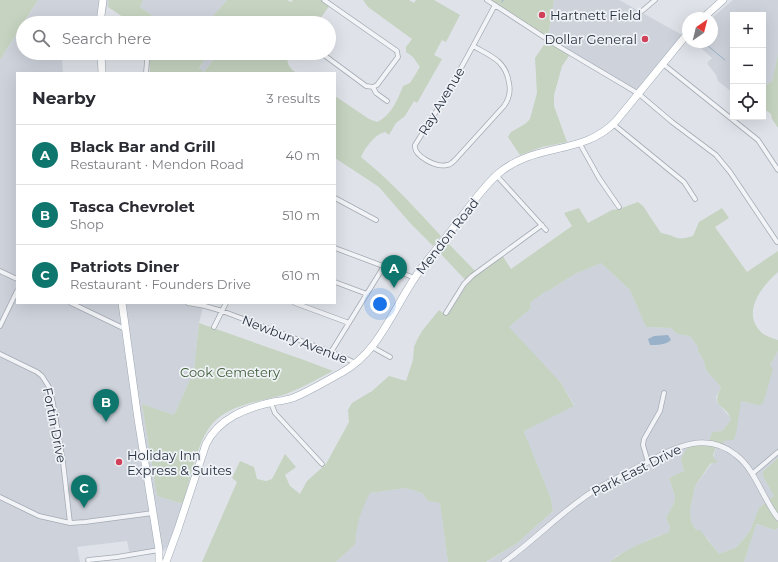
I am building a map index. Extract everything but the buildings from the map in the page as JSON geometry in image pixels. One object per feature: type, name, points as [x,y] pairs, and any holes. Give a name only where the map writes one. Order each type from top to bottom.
[{"type":"main road","points":[[101,16],[103,0]]},
{"type":"main road","points":[[710,12],[723,0]]},
{"type":"main road","name":"Mendon Road","points":[[166,562],[206,444],[213,432],[227,419],[239,413],[271,402],[292,398],[343,372],[356,363],[372,347],[415,278],[487,185],[513,163],[554,149],[580,144],[598,136],[613,124],[682,40]]},
{"type":"main road","points":[[101,60],[102,72]]},
{"type":"main road","points":[[122,304],[153,513],[156,551],[159,562]]},
{"type":"main road","name":"Mendon Road","points":[[156,551],[168,545],[178,529]]},
{"type":"main road","points":[[156,551],[168,550],[171,548]]},
{"type":"street","points":[[487,0],[553,43],[638,94],[721,160],[777,242]]},
{"type":"street","points":[[642,11],[655,0]]},
{"type":"street","points":[[326,1],[397,51],[398,58],[377,85],[373,87],[366,86],[331,60]]},
{"type":"street","name":"Ray Avenue","points":[[473,46],[493,57],[506,70],[510,89],[509,98],[504,106],[455,160],[448,165],[437,165],[420,156],[414,147],[444,99],[495,5]]},
{"type":"street","points":[[146,72],[147,60]]},
{"type":"street","points":[[663,64],[758,140],[778,170]]},
{"type":"street","points":[[373,87],[376,93],[387,101]]},
{"type":"street","points":[[613,124],[681,179],[695,199]]},
{"type":"street","points":[[580,144],[599,178],[618,207]]},
{"type":"street","points":[[497,176],[546,230]]},
{"type":"street","points":[[336,199],[376,220]]},
{"type":"street","points":[[446,314],[464,284],[472,276],[542,226]]},
{"type":"street","points":[[336,248],[415,278]]},
{"type":"street","points":[[331,352],[384,266]]},
{"type":"street","points":[[0,271],[16,279]]},
{"type":"street","points":[[336,282],[367,294]]},
{"type":"street","points":[[0,326],[16,293]]},
{"type":"street","points":[[74,304],[125,329]]},
{"type":"street","name":"Newbury Avenue","points":[[194,304],[222,311],[331,352],[356,363]]},
{"type":"street","points":[[214,328],[226,304]]},
{"type":"street","points":[[298,304],[349,323]]},
{"type":"street","points":[[372,347],[390,357]]},
{"type":"street","name":"Fortin Drive","points":[[0,354],[37,372],[42,376],[49,387],[63,462],[70,523]]},
{"type":"street","points":[[648,462],[643,445],[644,439],[660,411],[664,393]]},
{"type":"street","points":[[271,402],[275,414],[322,464]]},
{"type":"street","name":"Park East Drive","points":[[504,562],[583,498],[671,450],[687,444],[709,444],[723,447],[736,454],[752,474],[767,503],[778,518]]},
{"type":"street","points":[[752,474],[778,452]]},
{"type":"street","points":[[0,496],[40,516],[70,523],[153,513]]},
{"type":"street","points":[[88,560],[156,551]]},
{"type":"shaded area","points":[[38,0],[109,0],[105,16],[28,16]]},
{"type":"shaded area","points":[[143,0],[227,0],[213,16],[153,16],[140,7]]},
{"type":"shaded area","points":[[554,0],[619,0],[682,35],[682,38],[636,96],[548,39]]},
{"type":"shaded area","points":[[733,0],[778,0],[778,54],[772,82],[766,85],[766,12],[730,12],[730,91],[718,81],[716,75],[707,63],[712,58],[701,48],[718,48],[718,13]]},
{"type":"shaded area","points":[[16,35],[16,60],[62,60],[63,72],[16,72],[16,304],[204,304],[199,323],[194,371],[174,415],[142,404],[157,496],[186,505],[174,538],[161,554],[130,555],[127,541],[77,547],[80,562],[0,562],[0,60]]},
{"type":"shaded area","points":[[204,60],[213,60],[204,72],[199,69]]},
{"type":"shaded area","points":[[601,263],[630,290],[646,327],[671,328],[677,334],[690,336],[698,347],[698,351],[704,361],[706,370],[721,387],[716,397],[717,402],[731,420],[722,431],[712,432],[709,442],[681,459],[684,471],[669,478],[675,496],[674,503],[666,518],[670,527],[669,532],[648,540],[617,556],[610,562],[487,562],[516,544],[553,511],[551,499],[524,433],[526,430],[574,405],[561,383],[508,328],[530,309],[531,302],[546,291],[575,274]]},
{"type":"shaded area","points":[[778,351],[778,458],[763,471],[763,476],[774,496],[759,508],[750,531],[737,547],[719,554],[707,538],[696,530],[691,522],[690,510],[695,486],[712,463],[716,447],[741,401],[757,405],[770,365]]},
{"type":"shaded area","points":[[406,488],[422,493],[428,501],[440,502],[448,562],[336,562],[355,544],[355,534],[363,505],[370,493]]},
{"type":"shaded area","points":[[758,524],[775,530],[778,528],[778,562],[744,562],[755,527]]},
{"type":"green space","points":[[0,0],[38,0],[28,16],[16,16],[16,35],[0,60]]},
{"type":"green space","points":[[109,0],[143,0],[140,7],[153,16],[122,16],[108,7]]},
{"type":"green space","points":[[227,0],[287,0],[291,2],[293,0],[323,0],[330,5],[322,16],[213,16]]},
{"type":"green space","points":[[363,0],[409,0],[414,3],[416,0],[434,0],[460,15],[446,42],[442,40],[434,55],[442,59],[417,103],[414,101],[405,116],[396,123],[389,135],[385,132],[374,138],[361,157],[392,185],[441,236],[433,246],[411,224],[379,187],[336,159],[336,97],[369,119],[377,122],[386,116],[390,111],[403,86],[410,83],[420,67],[413,57],[406,52],[406,47],[412,39],[368,7]]},
{"type":"green space","points":[[486,0],[554,0],[548,38],[571,53],[562,66],[554,95],[554,106],[567,142],[542,147],[520,155],[508,137],[511,132],[525,124],[530,119],[537,93],[535,58],[548,39]]},
{"type":"green space","points":[[778,54],[778,128],[772,119],[771,114],[766,110],[766,85],[772,82]]},
{"type":"green space","points":[[149,60],[205,60],[199,68],[204,72],[150,72]]},
{"type":"green space","points":[[213,60],[287,60],[292,69],[296,72],[204,72]]},
{"type":"green space","points":[[638,202],[643,206],[661,233],[679,238],[693,236],[699,222],[722,208],[729,218],[715,227],[747,272],[778,251],[778,272],[760,292],[753,308],[755,324],[761,332],[778,340],[778,351],[770,365],[773,369],[763,404],[757,405],[741,401],[736,434],[733,440],[724,441],[721,446],[716,447],[713,455],[717,463],[710,464],[695,486],[690,510],[691,522],[696,530],[700,530],[719,554],[737,547],[750,531],[759,508],[774,496],[763,476],[763,471],[778,458],[778,528],[775,530],[758,524],[756,525],[744,562],[610,562],[631,548],[669,532],[670,527],[666,518],[674,503],[675,496],[669,478],[684,471],[681,459],[690,443],[709,442],[712,432],[722,431],[731,420],[726,410],[718,403],[717,399],[721,387],[706,370],[704,361],[698,351],[698,347],[690,336],[677,334],[671,328],[646,327],[630,290],[601,263],[575,274],[546,291],[531,302],[530,309],[509,327],[561,383],[574,406],[524,432],[551,499],[553,511],[516,544],[486,562],[448,562],[440,503],[428,501],[422,493],[406,488],[370,493],[364,505],[356,531],[355,544],[336,562],[202,562],[237,482],[232,478],[240,461],[254,467],[257,479],[266,481],[272,479],[285,454],[296,467],[285,475],[290,486],[300,494],[307,481],[326,464],[349,422],[348,410],[352,403],[372,391],[389,376],[406,381],[413,360],[414,347],[422,331],[439,310],[447,316],[468,283],[440,253],[448,243],[478,274],[502,255],[511,269],[572,226],[564,213],[579,208],[588,223],[612,210]]},
{"type":"green space","name":"Cook Cemetery","points":[[199,323],[333,371],[286,394],[234,409],[216,420],[209,428],[201,444],[183,504],[157,496],[142,404],[174,415],[194,371]]},
{"type":"water","points":[[668,335],[671,340],[669,342],[650,345],[648,339],[654,336]]},
{"type":"waterway","points":[[710,48],[725,60]]},
{"type":"place","name":"Hartnett Field","points":[[542,15]]},
{"type":"place","name":"Dollar General","points":[[645,39]]},
{"type":"place","name":"Black Bar and Grill","points":[[394,288]]},
{"type":"place","name":"Tasca Chevrolet","points":[[106,422]]},
{"type":"place","name":"Holiday Inn Express & Suites","points":[[119,462]]},
{"type":"place","name":"Patriots Diner","points":[[84,508]]}]
